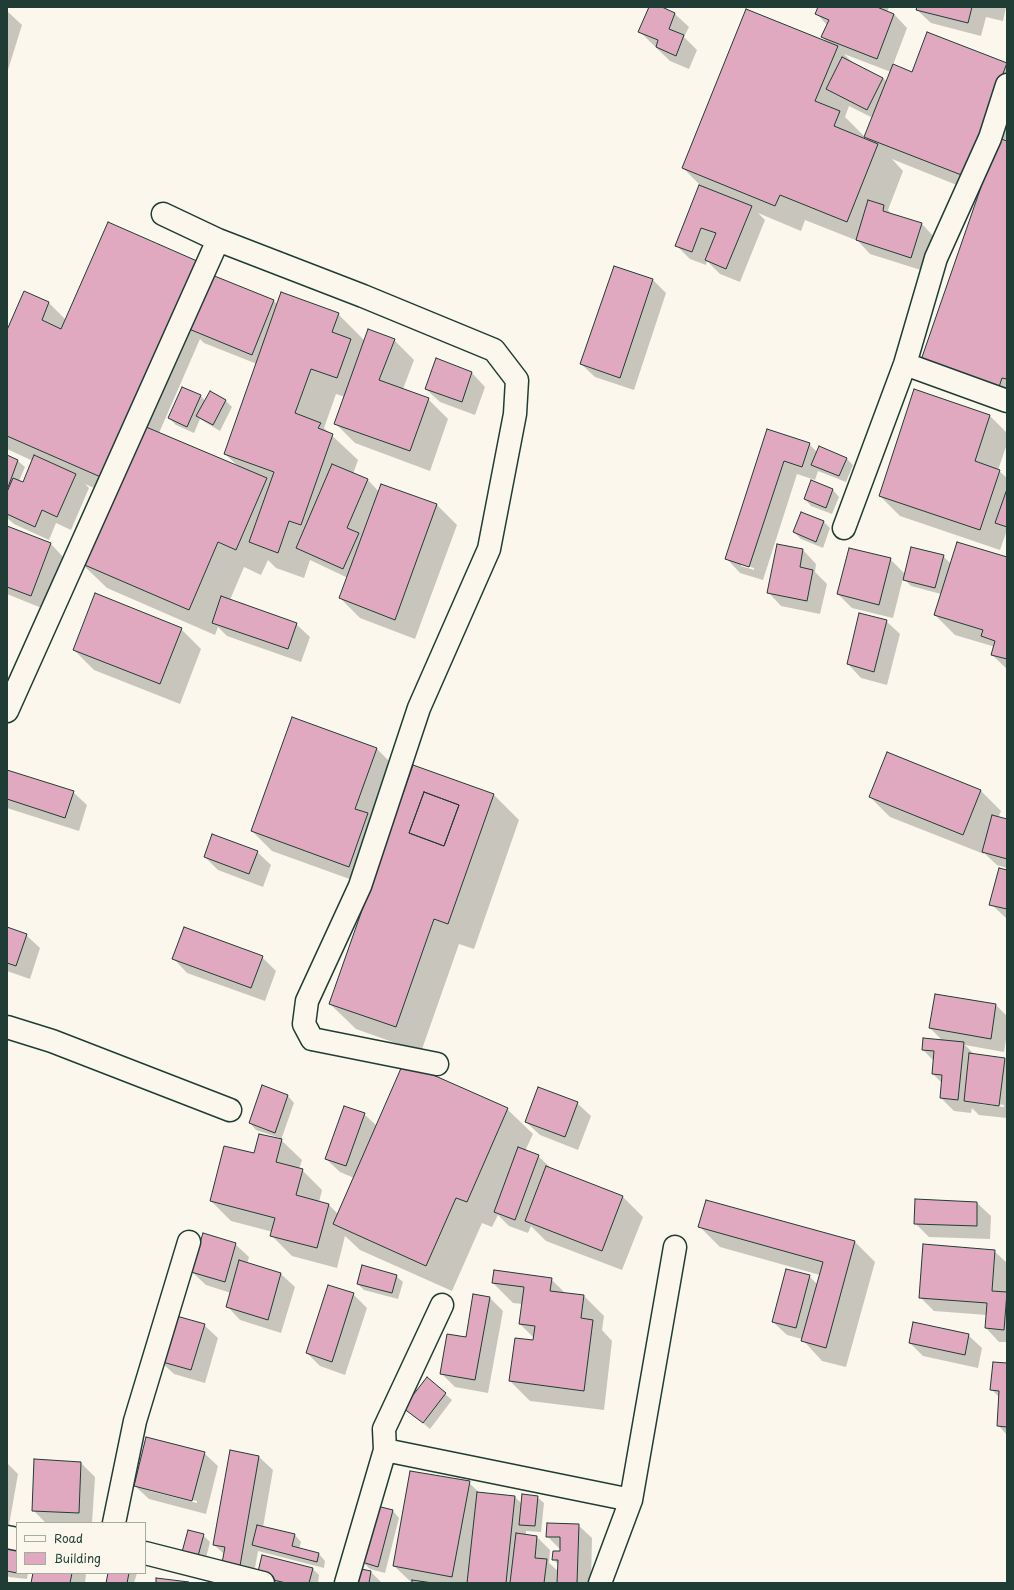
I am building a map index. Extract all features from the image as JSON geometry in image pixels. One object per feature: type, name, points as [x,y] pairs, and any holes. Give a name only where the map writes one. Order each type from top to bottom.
[{"type":"street","points":[[844,528],[905,364],[936,258],[990,138],[1007,85]]},
{"type":"street","points":[[163,214],[218,240],[363,296],[494,350],[517,380],[515,414],[489,549],[419,708],[360,886],[307,1001],[304,1024],[312,1039],[437,1064]]},
{"type":"street","points":[[7,711],[218,240]]},
{"type":"street","points":[[905,364],[1007,401]]},
{"type":"street","points":[[7,1027],[52,1041],[230,1110]]},
{"type":"street","points":[[114,1522],[135,1421],[188,1242]]},
{"type":"street","points":[[600,1583],[631,1500],[675,1247]]},
{"type":"street","points":[[346,1583],[385,1450],[384,1429],[442,1305]]},
{"type":"street","points":[[385,1450],[631,1500]]},
{"type":"street","points":[[146,1554],[263,1583]]},
{"type":"building","points":[[649,7],[662,7],[675,13],[669,29],[684,35],[676,56],[656,47],[658,40],[638,32]]},
{"type":"building","points":[[818,7],[877,7],[894,14],[877,59],[821,37],[829,20],[815,14]]},
{"type":"building","points":[[917,7],[972,7],[968,23],[916,10]]},
{"type":"building","points":[[746,9],[838,46],[815,101],[840,111],[834,126],[878,144],[847,222],[780,195],[775,206],[682,168]]},
{"type":"building","points":[[927,32],[1007,63],[964,176],[864,137],[893,64],[912,72]]},
{"type":"building","points":[[842,57],[883,78],[867,110],[826,89]]},
{"type":"building","points":[[998,138],[1007,141],[1007,379],[1002,378],[999,387],[921,360]]},
{"type":"building","points":[[699,185],[752,206],[726,269],[705,260],[716,233],[701,228],[692,252],[675,246]]},
{"type":"building","points":[[868,200],[884,205],[883,211],[922,223],[911,258],[856,240]]},
{"type":"building","points":[[108,222],[197,261],[103,478],[7,436],[7,330],[24,291],[49,302],[42,320],[61,329]]},
{"type":"building","points":[[614,266],[653,279],[620,378],[580,364]]},
{"type":"building","points":[[212,275],[274,300],[252,355],[189,329]]},
{"type":"building","points":[[281,292],[339,313],[332,332],[351,339],[337,378],[311,369],[295,413],[321,423],[318,428],[333,434],[301,525],[289,521],[278,553],[249,542],[274,472],[224,454]]},
{"type":"building","points":[[368,329],[395,339],[379,380],[429,398],[410,451],[334,424]]},
{"type":"building","points":[[436,358],[472,372],[462,402],[425,389]]},
{"type":"building","points":[[182,387],[201,395],[187,427],[168,418]]},
{"type":"building","points":[[914,389],[990,415],[975,461],[1000,470],[980,530],[879,496]]},
{"type":"building","points":[[210,391],[226,400],[213,425],[196,416]]},
{"type":"building","points":[[139,424],[267,478],[236,550],[218,542],[189,610],[80,563]]},
{"type":"building","points":[[767,429],[810,443],[802,467],[784,461],[749,567],[725,559]]},
{"type":"building","points":[[819,446],[847,458],[839,476],[811,465]]},
{"type":"building","points":[[7,455],[18,460],[7,490]]},
{"type":"building","points":[[34,455],[76,474],[57,517],[42,510],[35,527],[7,514],[7,492],[13,478],[23,482]]},
{"type":"building","points":[[332,464],[368,479],[347,528],[359,533],[343,569],[296,548]]},
{"type":"building","points":[[811,480],[833,489],[826,508],[804,499]]},
{"type":"building","points":[[381,484],[437,504],[395,620],[339,598]]},
{"type":"building","points":[[1007,489],[1007,527],[995,523]]},
{"type":"building","points":[[801,512],[824,521],[816,542],[793,532]]},
{"type":"building","points":[[7,526],[51,543],[31,596],[7,587]]},
{"type":"building","points":[[957,542],[1007,557],[1007,659],[991,655],[995,641],[981,636],[983,630],[934,615]]},
{"type":"building","points":[[777,544],[803,549],[800,567],[813,570],[807,601],[767,593]]},
{"type":"building","points":[[911,547],[944,555],[935,588],[903,580]]},
{"type":"building","points":[[849,548],[891,558],[879,605],[837,594]]},
{"type":"building","points":[[95,593],[182,628],[160,684],[73,650]]},
{"type":"building","points":[[221,596],[297,623],[288,649],[212,623]]},
{"type":"building","points":[[859,613],[887,620],[874,672],[847,664]]},
{"type":"building","points":[[292,717],[377,748],[355,809],[368,813],[349,867],[251,831]]},
{"type":"building","points":[[887,752],[981,790],[963,835],[869,797]]},
{"type":"building","points":[[413,765],[494,794],[448,924],[434,919],[396,1027],[329,1004]],"holes":[[[424,792],[459,805],[444,846],[409,833]]]},
{"type":"building","points":[[7,770],[74,791],[65,818],[7,799]]},
{"type":"building","points":[[424,792],[459,805],[444,846],[409,833]]},
{"type":"building","points":[[992,815],[1007,819],[1007,859],[982,852]]},
{"type":"building","points":[[212,834],[258,851],[249,874],[204,857]]},
{"type":"building","points":[[999,868],[1007,870],[1007,909],[989,905]]},
{"type":"building","points":[[7,927],[27,934],[16,966],[7,963]]},
{"type":"building","points":[[184,927],[263,956],[251,988],[172,959]]},
{"type":"building","points":[[935,994],[996,1004],[991,1039],[929,1028]]},
{"type":"building","points":[[923,1038],[964,1042],[958,1100],[940,1098],[942,1075],[932,1074],[934,1051],[922,1050]]},
{"type":"building","points":[[969,1053],[1005,1058],[999,1106],[964,1101]]},
{"type":"building","points":[[402,1066],[415,1067],[508,1108],[467,1202],[456,1198],[426,1266],[333,1224]]},
{"type":"building","points":[[262,1085],[288,1095],[275,1133],[249,1123]]},
{"type":"building","points":[[538,1087],[578,1102],[565,1137],[525,1122]]},
{"type":"building","points":[[344,1106],[365,1113],[346,1166],[325,1159]]},
{"type":"building","points":[[259,1134],[282,1139],[276,1162],[303,1169],[296,1195],[329,1204],[317,1248],[270,1236],[275,1218],[210,1201],[224,1146],[254,1153]]},
{"type":"building","points":[[518,1147],[539,1155],[515,1220],[494,1212]]},
{"type":"building","points":[[546,1166],[623,1196],[602,1251],[525,1221]]},
{"type":"building","points":[[915,1199],[977,1202],[977,1226],[914,1224]]},
{"type":"building","points":[[706,1200],[855,1241],[826,1348],[801,1341],[823,1262],[698,1227]]},
{"type":"building","points":[[203,1233],[236,1243],[225,1282],[191,1272]]},
{"type":"building","points":[[923,1244],[995,1250],[992,1291],[1007,1292],[1004,1330],[985,1328],[987,1303],[919,1298]]},
{"type":"building","points":[[239,1260],[281,1273],[268,1320],[226,1307]]},
{"type":"building","points":[[362,1265],[397,1275],[392,1293],[357,1284]]},
{"type":"building","points":[[786,1269],[810,1275],[796,1328],[772,1322]]},
{"type":"building","points":[[494,1270],[552,1278],[550,1291],[584,1295],[581,1318],[593,1320],[584,1391],[509,1381],[515,1338],[533,1340],[535,1326],[519,1324],[524,1287],[492,1283]]},
{"type":"building","points":[[328,1285],[354,1293],[332,1362],[306,1353]]},
{"type":"building","points":[[473,1294],[490,1297],[475,1380],[440,1374],[447,1334],[466,1337]]},
{"type":"building","points":[[173,1315],[205,1324],[191,1370],[159,1361]]},
{"type":"building","points":[[913,1322],[969,1334],[965,1355],[909,1343]]},
{"type":"building","points":[[993,1362],[1007,1363],[1007,1427],[997,1426],[999,1391],[990,1390]]},
{"type":"building","points":[[427,1377],[446,1393],[423,1423],[403,1408]]},
{"type":"building","points":[[146,1437],[205,1452],[192,1501],[134,1486]]},
{"type":"building","points":[[230,1450],[259,1456],[240,1566],[222,1563],[225,1547],[213,1545]]},
{"type":"building","points":[[34,1459],[81,1462],[79,1513],[32,1511]]},
{"type":"building","points":[[410,1471],[470,1481],[452,1577],[393,1566]]},
{"type":"building","points":[[477,1492],[515,1496],[506,1583],[467,1583]]},
{"type":"building","points":[[522,1494],[538,1496],[535,1526],[519,1525]]},
{"type":"building","points":[[377,1506],[393,1510],[378,1567],[362,1562]]},
{"type":"building","points":[[547,1523],[579,1524],[577,1583],[557,1583],[558,1560],[552,1560],[553,1551],[560,1551],[560,1537],[546,1537]]},
{"type":"building","points":[[257,1525],[295,1534],[292,1546],[319,1553],[317,1562],[252,1545]]},
{"type":"building","points":[[188,1530],[204,1534],[198,1556],[182,1552]]},
{"type":"building","points":[[516,1533],[537,1536],[535,1558],[547,1559],[544,1583],[510,1583]]},
{"type":"building","points":[[7,1546],[16,1548],[16,1573],[7,1571]]},
{"type":"building","points":[[262,1555],[313,1568],[309,1583],[286,1583],[257,1576]]},
{"type":"building","points":[[361,1569],[371,1571],[369,1583],[358,1583]]},
{"type":"building","points":[[33,1574],[72,1574],[70,1583],[31,1583]]},
{"type":"building","points":[[108,1574],[129,1574],[127,1583],[106,1583]]},
{"type":"building","points":[[156,1578],[189,1582],[189,1583],[156,1583]]},
{"type":"building","points":[[412,1580],[433,1583],[412,1583]]}]
